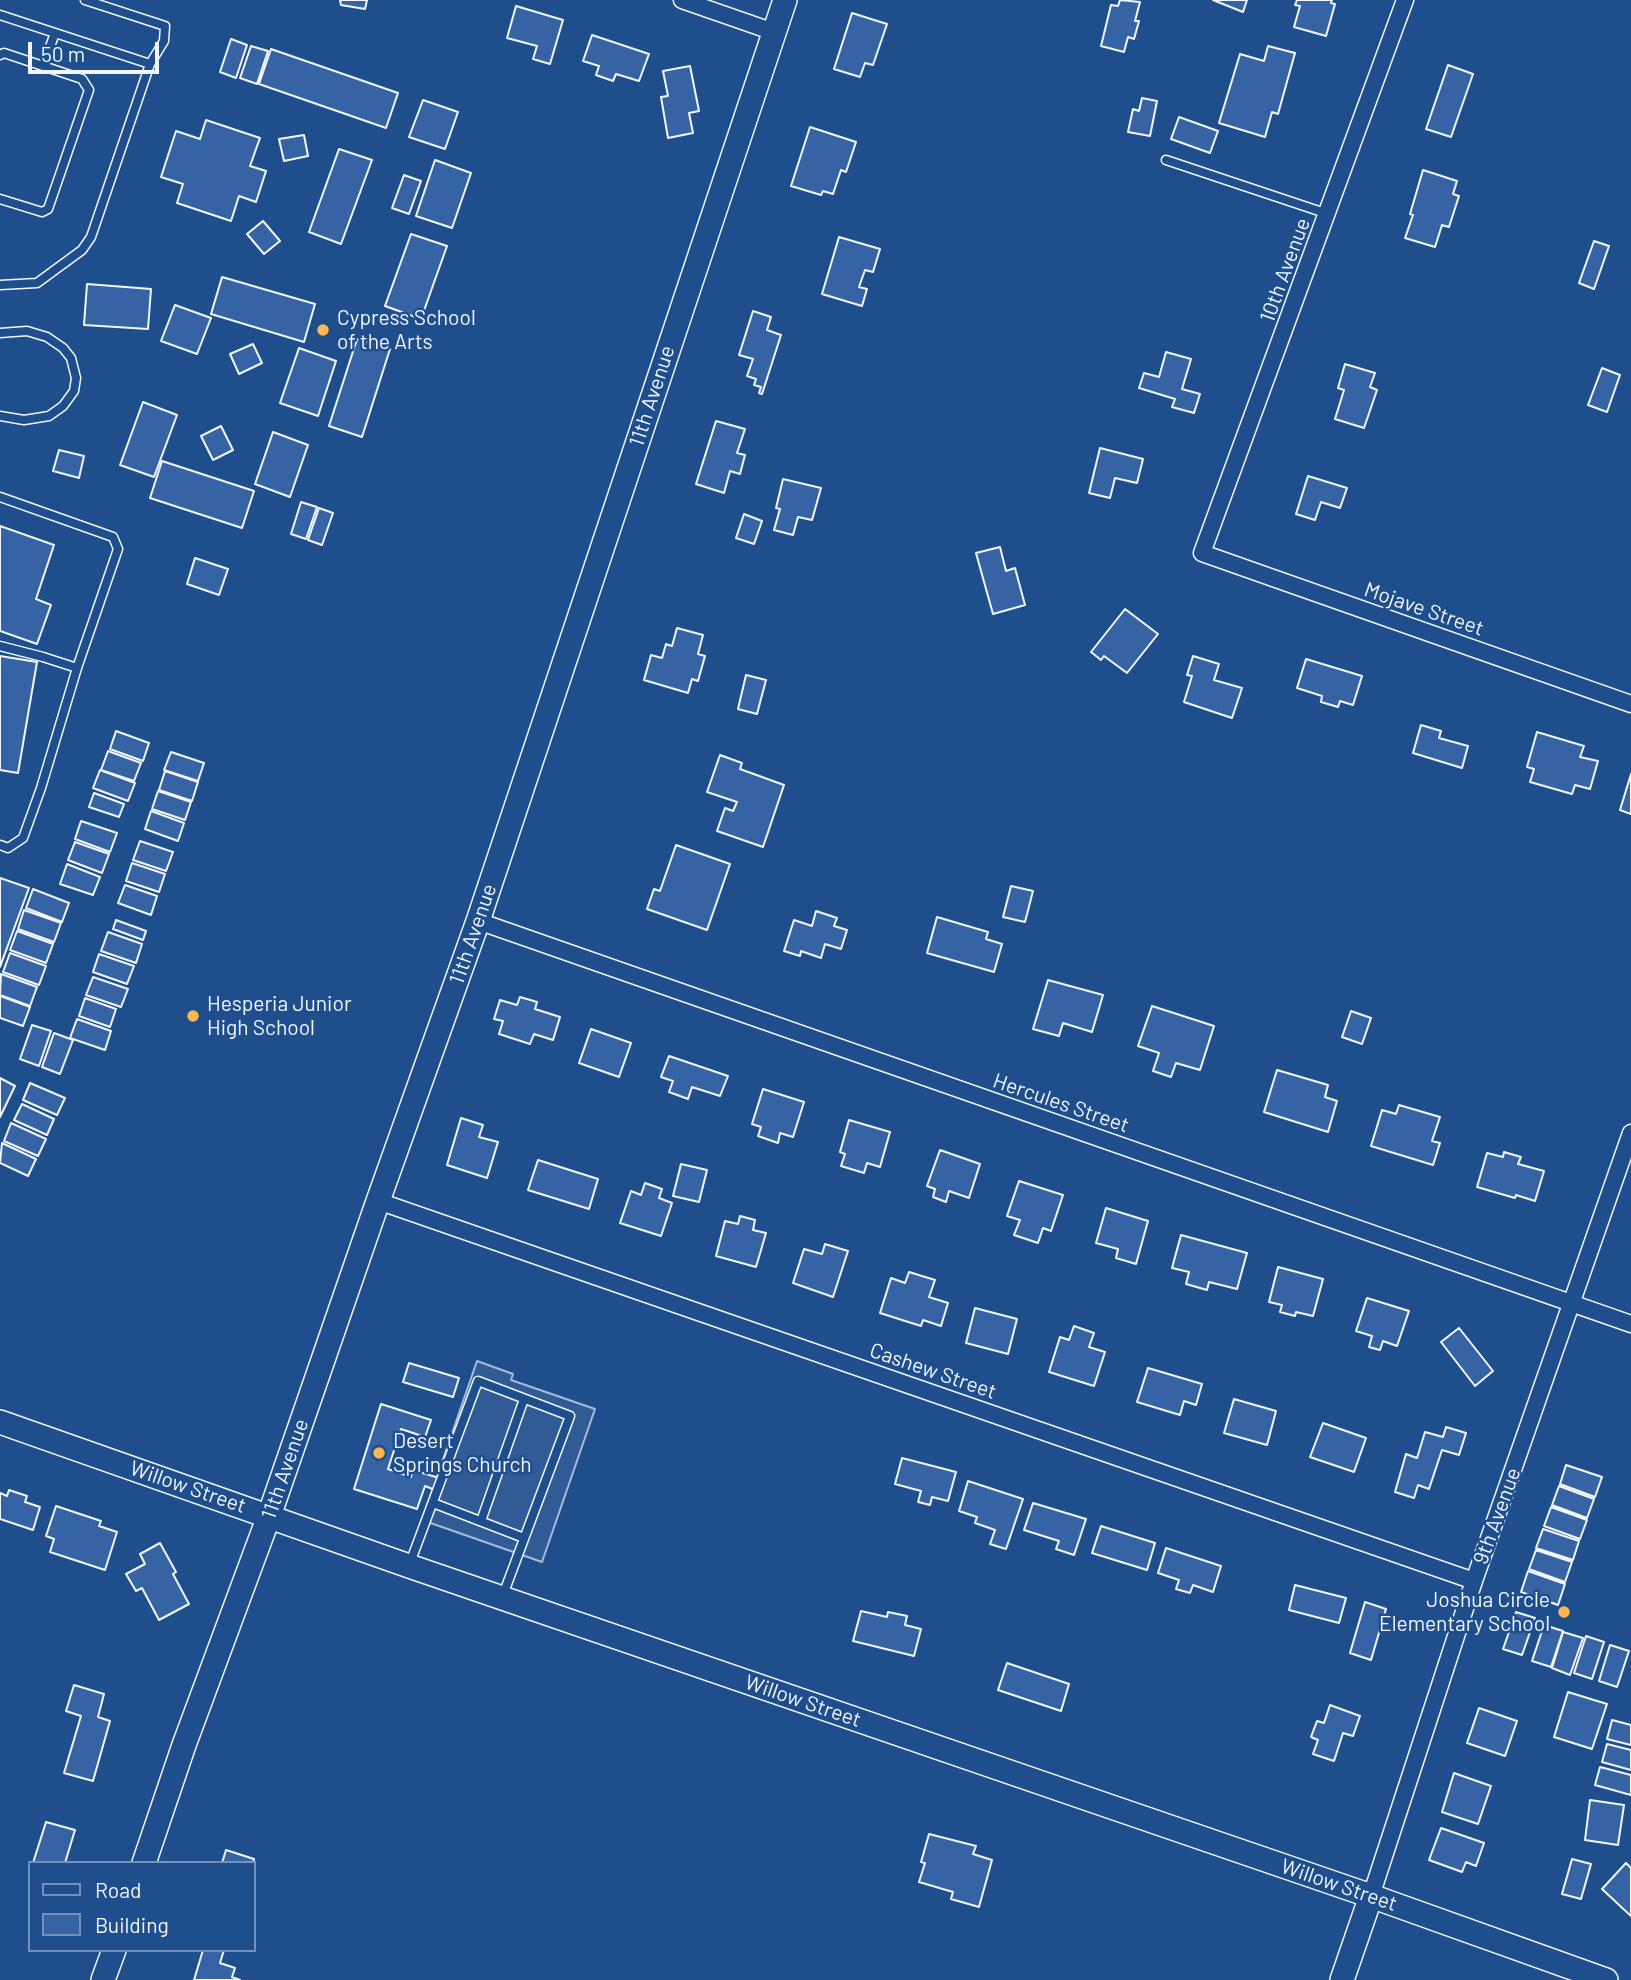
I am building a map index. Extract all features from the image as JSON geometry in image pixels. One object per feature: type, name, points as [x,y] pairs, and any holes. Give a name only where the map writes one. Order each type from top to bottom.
[{"type":"main road","name":"11th Avenue","points":[[145,1861],[478,921],[785,0]]},
{"type":"main road","name":"Willow Street","points":[[0,1422],[409,1566],[1371,1896],[1606,1980]]},
{"type":"main road","name":"9th Avenue","points":[[1342,1980],[1371,1896]]},
{"type":"main road","points":[[103,1980],[113,1952]]},
{"type":"street","points":[[682,0],[774,32]]},
{"type":"street","name":"10th Avenue","points":[[1202,553],[1405,0]]},
{"type":"street","name":"Mojave Street","points":[[1202,553],[1631,704]]},
{"type":"street","name":"Hercules Street","points":[[478,921],[1631,1324]]},
{"type":"street","name":"9th Avenue","points":[[1371,1896],[1474,1581],[1631,1133]]},
{"type":"street","name":"Cashew Street","points":[[377,1201],[1474,1581]]},
{"type":"lane","points":[[0,285],[37,283],[82,250],[91,237],[150,64],[164,41],[165,26],[85,0]]},
{"type":"lane","points":[[0,15],[150,64]]},
{"type":"lane","points":[[43,66],[55,33]]},
{"type":"lane","points":[[0,55],[4,53],[82,79],[89,90],[48,209],[42,212],[0,199]]},
{"type":"lane","points":[[1166,160],[1328,214]]},
{"type":"lane","points":[[0,334],[27,331],[47,337],[63,348],[71,358],[76,378],[74,391],[63,406],[49,416],[24,420],[0,416]]},
{"type":"lane","points":[[0,496],[113,537],[118,549],[23,838],[8,848],[0,845]]},
{"type":"lane","points":[[0,646],[77,668]]},
{"type":"lane","points":[[409,1566],[478,1381],[570,1416],[502,1598]]},
{"type":"lane","points":[[481,1521],[524,1399]]},
{"type":"lane","points":[[433,1503],[524,1538]]},
{"type":"shaded area","points":[[477,1361],[513,1374],[511,1380],[595,1409],[542,1562],[422,1520]]},
{"type":"building","points":[[340,0],[367,0],[365,9],[341,5]]},
{"type":"building","points":[[1120,0],[1140,2],[1134,39],[1128,37],[1124,52],[1101,46],[1111,5],[1118,6]]},
{"type":"building","points":[[1213,0],[1247,0],[1243,12]]},
{"type":"building","points":[[1297,0],[1332,0],[1331,3],[1335,4],[1326,36],[1294,27],[1300,6],[1295,5]]},
{"type":"building","points":[[516,6],[563,20],[550,64],[533,59],[537,46],[507,38]]},
{"type":"building","points":[[852,13],[887,24],[873,65],[865,63],[860,77],[834,69]]},
{"type":"building","points":[[592,35],[649,54],[639,81],[616,74],[613,81],[596,75],[599,66],[583,61]]},
{"type":"building","points":[[231,39],[247,45],[236,78],[220,72]]},
{"type":"building","points":[[251,46],[268,51],[257,84],[240,78]]},
{"type":"building","points":[[1268,46],[1295,53],[1278,114],[1272,112],[1265,137],[1219,123],[1240,54],[1264,61]]},
{"type":"building","points":[[271,49],[398,93],[386,128],[259,84]]},
{"type":"building","points":[[1448,65],[1473,74],[1451,137],[1426,129]]},
{"type":"building","points":[[690,66],[699,111],[689,113],[693,133],[668,138],[661,97],[668,96],[663,71]]},
{"type":"building","points":[[1142,98],[1157,101],[1150,136],[1128,132],[1133,109],[1139,111]]},
{"type":"building","points":[[423,100],[458,112],[445,149],[409,137]]},
{"type":"building","points":[[1179,117],[1218,131],[1210,153],[1171,139]]},
{"type":"building","points":[[206,120],[260,138],[250,166],[266,171],[256,202],[239,196],[231,221],[177,203],[183,184],[161,177],[176,131],[200,139]]},
{"type":"building","points":[[810,127],[856,142],[846,172],[841,170],[833,194],[823,191],[821,195],[791,186]]},
{"type":"building","points":[[304,135],[308,156],[284,161],[279,139]]},
{"type":"building","points":[[339,149],[372,160],[341,244],[309,232]]},
{"type":"building","points":[[435,160],[471,173],[452,228],[416,216]]},
{"type":"building","points":[[1423,170],[1457,181],[1453,194],[1459,196],[1449,227],[1442,225],[1435,247],[1405,238]]},
{"type":"building","points":[[404,175],[421,181],[409,214],[392,208]]},
{"type":"building","points":[[263,221],[280,241],[264,254],[247,234]]},
{"type":"building","points":[[411,234],[447,246],[421,319],[385,306]]},
{"type":"building","points":[[839,237],[880,249],[873,272],[865,270],[859,287],[867,289],[862,306],[822,294]]},
{"type":"building","points":[[1594,241],[1609,246],[1594,289],[1579,283]]},
{"type":"building","points":[[222,277],[315,304],[304,342],[211,314]]},
{"type":"building","points":[[87,284],[151,289],[148,329],[84,325]]},
{"type":"building","points":[[175,305],[211,318],[197,354],[161,341]]},
{"type":"building","points":[[753,311],[771,317],[767,330],[781,335],[762,394],[759,393],[761,387],[754,385],[756,379],[747,376],[753,359],[739,355]]},
{"type":"building","points":[[357,339],[390,349],[362,437],[329,426]]},
{"type":"building","points":[[253,344],[262,363],[239,374],[230,354]]},
{"type":"building","points":[[299,348],[336,361],[318,416],[280,403]]},
{"type":"building","points":[[1166,352],[1191,359],[1182,389],[1200,394],[1194,413],[1172,407],[1175,399],[1139,388],[1144,373],[1159,377]]},
{"type":"building","points":[[1345,364],[1375,373],[1370,387],[1377,390],[1364,428],[1335,419],[1344,390],[1338,388]]},
{"type":"building","points":[[1602,368],[1620,375],[1607,412],[1588,405]]},
{"type":"building","points":[[143,402],[177,415],[154,477],[120,465]]},
{"type":"building","points":[[716,421],[745,429],[737,453],[745,455],[740,474],[730,471],[724,493],[696,484]]},
{"type":"building","points":[[221,426],[233,450],[213,460],[201,436]]},
{"type":"building","points":[[273,432],[308,445],[290,497],[255,484]]},
{"type":"building","points":[[1100,448],[1143,459],[1137,483],[1115,478],[1110,498],[1089,493]]},
{"type":"building","points":[[59,450],[84,456],[79,478],[53,471]]},
{"type":"building","points":[[162,461],[254,491],[242,528],[150,498]]},
{"type":"building","points":[[1308,476],[1347,488],[1340,508],[1321,502],[1315,520],[1296,514]]},
{"type":"building","points":[[783,479],[821,488],[812,520],[798,517],[793,535],[774,530],[780,509],[776,508]]},
{"type":"building","points":[[301,502],[317,507],[306,539],[291,534]]},
{"type":"building","points":[[319,508],[333,513],[322,545],[308,540]]},
{"type":"building","points":[[744,514],[762,521],[754,544],[736,538]]},
{"type":"building","points":[[0,526],[54,545],[36,599],[51,605],[37,644],[0,631]]},
{"type":"building","points":[[1000,547],[1006,571],[1015,568],[1025,605],[993,614],[976,553]]},
{"type":"building","points":[[195,558],[228,569],[219,595],[187,584]]},
{"type":"building","points":[[1125,609],[1158,634],[1127,673],[1104,656],[1101,660],[1091,652]]},
{"type":"building","points":[[677,628],[703,635],[698,654],[705,656],[698,681],[692,679],[688,693],[644,680],[651,655],[662,658],[666,644],[672,646]]},
{"type":"building","points":[[0,656],[37,662],[18,773],[0,770]]},
{"type":"building","points":[[1193,656],[1219,664],[1214,680],[1242,688],[1232,718],[1184,702],[1192,676],[1187,675]]},
{"type":"building","points":[[1306,659],[1362,676],[1353,705],[1340,701],[1338,707],[1321,702],[1322,696],[1297,688]]},
{"type":"building","points":[[746,675],[766,680],[757,714],[738,709]]},
{"type":"building","points":[[1421,725],[1441,731],[1439,738],[1468,746],[1462,768],[1413,753]]},
{"type":"building","points":[[116,731],[149,743],[143,761],[110,749]]},
{"type":"building","points":[[1537,732],[1584,746],[1580,757],[1598,761],[1590,789],[1575,785],[1572,794],[1530,782],[1534,769],[1527,767]]},
{"type":"building","points":[[108,751],[141,763],[134,781],[101,770]]},
{"type":"building","points":[[171,752],[204,763],[198,781],[164,770]]},
{"type":"building","points":[[720,755],[742,763],[740,769],[784,785],[763,847],[717,831],[725,808],[733,811],[737,802],[707,792]]},
{"type":"building","points":[[100,770],[135,783],[128,801],[93,788]]},
{"type":"building","points":[[165,771],[198,782],[192,801],[159,790]]},
{"type":"building","points":[[1631,774],[1631,814],[1620,810]]},
{"type":"building","points":[[158,791],[191,802],[185,820],[152,809]]},
{"type":"building","points":[[94,793],[124,804],[119,817],[89,807]]},
{"type":"building","points":[[151,811],[184,823],[178,841],[145,829]]},
{"type":"building","points":[[81,821],[117,833],[110,852],[75,839]]},
{"type":"building","points":[[140,841],[173,852],[166,871],[133,860]]},
{"type":"building","points":[[75,842],[109,854],[102,873],[68,860]]},
{"type":"building","points":[[676,845],[730,864],[707,930],[647,909],[654,889],[660,891]]},
{"type":"building","points":[[132,863],[165,874],[159,892],[126,881]]},
{"type":"building","points":[[67,864],[100,877],[93,895],[60,884]]},
{"type":"building","points":[[0,878],[29,888],[0,967]]},
{"type":"building","points":[[125,885],[157,896],[151,915],[118,903]]},
{"type":"building","points":[[1011,886],[1033,891],[1025,922],[1003,917]]},
{"type":"building","points":[[33,889],[69,903],[62,922],[26,908]]},
{"type":"building","points":[[24,910],[61,923],[54,942],[18,929]]},
{"type":"building","points":[[816,911],[837,918],[834,926],[847,930],[841,949],[825,944],[821,958],[801,951],[800,956],[784,951],[794,920],[812,926]]},
{"type":"building","points":[[937,917],[988,932],[986,939],[1002,944],[994,972],[927,953]]},
{"type":"building","points":[[116,920],[146,931],[143,940],[113,929]]},
{"type":"building","points":[[17,931],[53,944],[46,963],[10,950]]},
{"type":"building","points":[[108,932],[142,944],[136,963],[101,951]]},
{"type":"building","points":[[10,953],[46,966],[39,985],[3,972]]},
{"type":"building","points":[[99,954],[134,966],[127,984],[93,972]]},
{"type":"building","points":[[1,974],[37,987],[30,1006],[0,995]]},
{"type":"building","points":[[93,977],[128,989],[121,1007],[86,995]]},
{"type":"building","points":[[1048,980],[1103,995],[1092,1032],[1063,1023],[1059,1036],[1033,1029]]},
{"type":"building","points":[[0,996],[30,1007],[23,1026],[0,1018]]},
{"type":"building","points":[[520,997],[537,1002],[535,1009],[560,1017],[553,1040],[534,1034],[530,1044],[499,1034],[503,1021],[494,1019],[500,1000],[517,1005]]},
{"type":"building","points":[[85,998],[116,1009],[110,1027],[79,1016]]},
{"type":"building","points":[[1152,1006],[1214,1026],[1200,1070],[1176,1063],[1171,1077],[1153,1071],[1159,1053],[1138,1046]]},
{"type":"building","points":[[1351,1011],[1371,1018],[1362,1044],[1342,1037]]},
{"type":"building","points":[[77,1019],[111,1031],[105,1050],[70,1038]]},
{"type":"building","points":[[32,1025],[51,1031],[39,1066],[20,1059]]},
{"type":"building","points":[[591,1029],[631,1043],[619,1077],[579,1063]]},
{"type":"building","points":[[54,1033],[73,1040],[60,1074],[42,1067]]},
{"type":"building","points":[[669,1056],[728,1076],[720,1096],[692,1087],[688,1099],[669,1092],[673,1081],[661,1077]]},
{"type":"building","points":[[1277,1070],[1328,1085],[1325,1097],[1337,1101],[1328,1132],[1264,1112]]},
{"type":"building","points":[[0,1078],[15,1086],[0,1117]]},
{"type":"building","points":[[30,1083],[65,1098],[57,1115],[23,1100]]},
{"type":"building","points":[[763,1089],[804,1102],[793,1137],[780,1133],[778,1143],[758,1136],[761,1127],[752,1124]]},
{"type":"building","points":[[22,1104],[54,1119],[47,1135],[14,1120]]},
{"type":"building","points":[[1399,1105],[1440,1117],[1432,1141],[1440,1143],[1433,1165],[1371,1146],[1382,1110],[1396,1114]]},
{"type":"building","points":[[461,1118],[483,1125],[479,1137],[498,1142],[487,1178],[447,1165]]},
{"type":"building","points":[[849,1120],[890,1132],[880,1167],[867,1163],[864,1173],[841,1166],[845,1154],[840,1152]]},
{"type":"building","points":[[11,1123],[46,1139],[38,1156],[4,1141]]},
{"type":"building","points":[[2,1143],[36,1159],[28,1176],[0,1163]]},
{"type":"building","points":[[940,1150],[980,1164],[969,1198],[949,1191],[946,1202],[933,1197],[935,1189],[927,1186]]},
{"type":"building","points":[[1504,1152],[1521,1157],[1518,1164],[1544,1171],[1535,1201],[1477,1187],[1487,1153],[1503,1157]]},
{"type":"building","points":[[538,1160],[598,1179],[589,1209],[528,1190]]},
{"type":"building","points":[[681,1164],[707,1170],[699,1202],[673,1196]]},
{"type":"building","points":[[1019,1181],[1063,1195],[1051,1231],[1043,1228],[1038,1243],[1014,1235],[1020,1220],[1007,1216]]},
{"type":"building","points":[[645,1183],[662,1189],[659,1198],[672,1203],[661,1236],[620,1223],[631,1191],[641,1195]]},
{"type":"building","points":[[1106,1208],[1148,1221],[1136,1264],[1116,1258],[1118,1249],[1096,1243]]},
{"type":"building","points":[[740,1216],[755,1220],[753,1230],[766,1233],[756,1267],[716,1256],[725,1221],[738,1224]]},
{"type":"building","points":[[1181,1235],[1247,1253],[1237,1289],[1209,1282],[1207,1290],[1186,1284],[1189,1272],[1172,1268]]},
{"type":"building","points":[[825,1244],[848,1251],[833,1297],[793,1283],[804,1249],[822,1254]]},
{"type":"building","points":[[1278,1267],[1323,1279],[1313,1316],[1296,1312],[1295,1316],[1280,1312],[1282,1305],[1269,1302]]},
{"type":"building","points":[[909,1272],[935,1280],[929,1297],[948,1303],[941,1326],[923,1320],[921,1326],[880,1313],[891,1278],[905,1283]]},
{"type":"building","points":[[1367,1298],[1409,1311],[1397,1346],[1383,1341],[1380,1350],[1369,1347],[1372,1336],[1356,1331]]},
{"type":"building","points":[[975,1308],[1017,1319],[1008,1354],[966,1343]]},
{"type":"building","points":[[1074,1326],[1094,1333],[1089,1347],[1105,1352],[1094,1386],[1049,1372],[1060,1337],[1069,1340]]},
{"type":"building","points":[[1459,1328],[1493,1371],[1475,1386],[1441,1342]]},
{"type":"building","points":[[409,1363],[459,1378],[453,1397],[403,1382]]},
{"type":"building","points":[[1148,1368],[1202,1384],[1196,1405],[1184,1401],[1180,1415],[1137,1402]]},
{"type":"building","points":[[1234,1399],[1276,1411],[1267,1445],[1224,1433]]},
{"type":"building","name":"Desert Springs Church","points":[[381,1404],[431,1420],[425,1437],[401,1429],[388,1469],[411,1477],[413,1470],[439,1478],[435,1490],[425,1486],[417,1509],[354,1489]]},
{"type":"building","points":[[1323,1423],[1366,1438],[1354,1472],[1310,1457]]},
{"type":"building","points":[[1446,1427],[1466,1433],[1459,1455],[1442,1450],[1429,1489],[1418,1485],[1414,1498],[1395,1492],[1406,1454],[1417,1458],[1425,1432],[1443,1437]]},
{"type":"building","points":[[902,1458],[956,1472],[948,1501],[932,1497],[930,1505],[918,1502],[921,1491],[895,1484]]},
{"type":"building","points":[[1566,1465],[1602,1477],[1595,1497],[1560,1484]]},
{"type":"building","points":[[968,1481],[1023,1499],[1006,1549],[990,1544],[995,1530],[975,1523],[977,1517],[959,1511]]},
{"type":"building","points":[[1559,1486],[1594,1499],[1587,1518],[1552,1505]]},
{"type":"building","points":[[9,1490],[27,1496],[25,1502],[40,1507],[33,1530],[0,1519],[0,1493],[7,1496]]},
{"type":"building","points":[[1033,1503],[1086,1519],[1074,1555],[1056,1549],[1059,1541],[1024,1530]]},
{"type":"building","points":[[56,1506],[101,1521],[99,1526],[117,1532],[105,1570],[50,1552],[54,1539],[46,1536]]},
{"type":"building","points":[[1551,1507],[1587,1520],[1580,1539],[1544,1526]]},
{"type":"building","points":[[1101,1526],[1155,1543],[1147,1570],[1092,1553]]},
{"type":"building","points":[[1543,1529],[1579,1541],[1573,1560],[1536,1548]]},
{"type":"building","points":[[160,1543],[189,1604],[159,1620],[142,1588],[136,1591],[126,1574],[145,1564],[140,1554]]},
{"type":"building","points":[[1166,1548],[1221,1566],[1213,1592],[1193,1585],[1190,1593],[1176,1589],[1179,1580],[1158,1573]]},
{"type":"building","points":[[1536,1550],[1572,1562],[1565,1582],[1529,1569]]},
{"type":"building","points":[[1528,1571],[1565,1584],[1558,1605],[1521,1592]]},
{"type":"building","points":[[1295,1585],[1346,1598],[1339,1623],[1289,1610]]},
{"type":"building","points":[[1365,1602],[1386,1609],[1371,1660],[1350,1653]]},
{"type":"building","points":[[861,1611],[887,1617],[888,1612],[907,1616],[905,1625],[921,1629],[914,1656],[853,1641]]},
{"type":"building","points":[[1516,1612],[1535,1618],[1522,1655],[1503,1649]]},
{"type":"building","points":[[1544,1625],[1563,1631],[1551,1667],[1532,1661]]},
{"type":"building","points":[[1563,1632],[1583,1638],[1570,1675],[1552,1668]]},
{"type":"building","points":[[1586,1636],[1604,1642],[1592,1679],[1574,1673]]},
{"type":"building","points":[[1610,1645],[1629,1651],[1617,1687],[1599,1681]]},
{"type":"building","points":[[1007,1663],[1069,1684],[1061,1711],[998,1690]]},
{"type":"building","points":[[74,1685],[104,1694],[98,1717],[110,1721],[93,1781],[64,1773],[81,1716],[66,1711]]},
{"type":"building","points":[[1568,1692],[1607,1704],[1592,1749],[1554,1737]]},
{"type":"building","points":[[1330,1705],[1360,1716],[1353,1736],[1343,1733],[1334,1761],[1313,1754],[1318,1740],[1311,1737],[1317,1721],[1324,1723]]},
{"type":"building","points":[[1479,1708],[1517,1721],[1505,1756],[1467,1743]]},
{"type":"building","points":[[1612,1720],[1631,1725],[1631,1745],[1607,1739]]},
{"type":"building","points":[[1607,1744],[1631,1750],[1631,1770],[1602,1762]]},
{"type":"building","points":[[1600,1767],[1631,1775],[1631,1795],[1595,1785]]},
{"type":"building","points":[[1454,1773],[1491,1786],[1478,1824],[1442,1812]]},
{"type":"building","points":[[1590,1800],[1624,1805],[1618,1845],[1585,1840]]},
{"type":"building","points":[[46,1822],[75,1830],[66,1861],[34,1861]]},
{"type":"building","points":[[1441,1828],[1484,1843],[1476,1866],[1466,1862],[1462,1872],[1429,1860]]},
{"type":"building","points":[[929,1834],[976,1846],[973,1854],[992,1860],[979,1907],[951,1899],[953,1892],[919,1882],[925,1863],[921,1862]]},
{"type":"building","points":[[226,1850],[254,1859],[254,1861],[223,1861]]},
{"type":"building","points":[[1572,1859],[1591,1864],[1581,1899],[1562,1894]]},
{"type":"building","points":[[1626,1863],[1631,1868],[1631,1916],[1602,1889]]},
{"type":"building","points":[[202,1952],[223,1952],[220,1963],[235,1968],[232,1977],[240,1980],[194,1980]]},
{"type":"place","name":"Cypress School of the Arts","points":[[323,330]]},
{"type":"place","name":"Hesperia Junior High School","points":[[193,1016]]},
{"type":"place","name":"Desert Springs Church","points":[[379,1453]]},
{"type":"place","name":"Joshua Circle Elementary School","points":[[1564,1612]]}]
